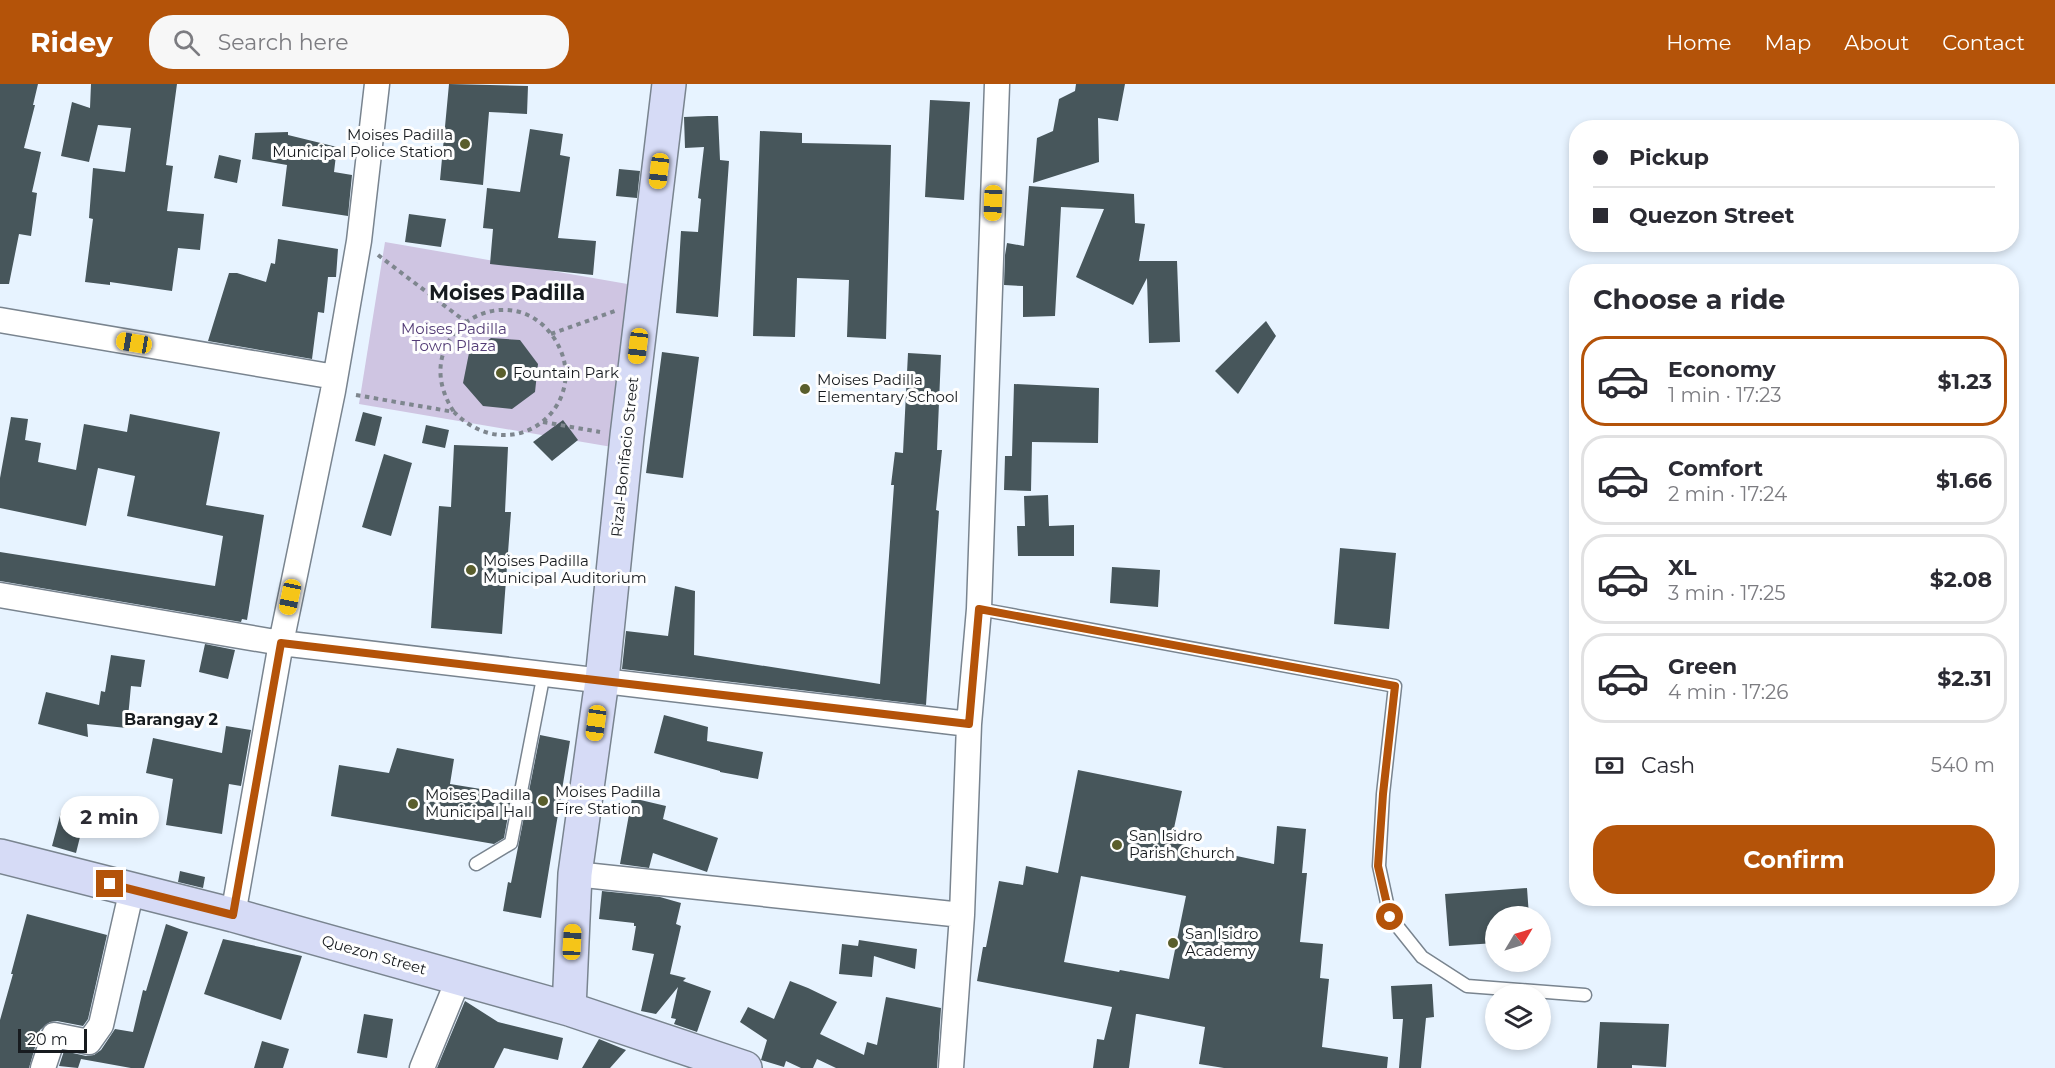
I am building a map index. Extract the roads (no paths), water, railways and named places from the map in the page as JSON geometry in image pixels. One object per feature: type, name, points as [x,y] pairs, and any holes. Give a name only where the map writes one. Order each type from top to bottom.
[{"type":"street","points":[[233,915],[281,643],[334,384],[360,241],[377,84]]},
{"type":"street","name":"Rizal-Bonifacio Street","points":[[569,1009],[575,874],[602,680],[627,436],[669,84]]},
{"type":"street","points":[[951,1068],[962,915],[969,724],[979,609],[997,84]]},
{"type":"street","points":[[0,321],[334,384]]},
{"type":"street","points":[[0,595],[281,643],[969,724]]},
{"type":"street","name":"Quezon Street","points":[[0,856],[233,915],[458,980],[569,1009],[745,1068]]},
{"type":"street","points":[[575,874],[962,915]]},
{"type":"street","points":[[43,1068],[54,1035],[89,1042],[102,1025],[132,889]]},
{"type":"street","points":[[422,1068],[458,980]]},
{"type":"lane","points":[[979,609],[1395,686],[1378,866],[1390,917],[1422,957],[1467,986],[1585,995]]},
{"type":"lane","points":[[476,864],[511,843],[544,673]]},
{"type":"place","name":"Moises Padilla Municipal Police Station","points":[[465,144]]},
{"type":"place","name":"Fountain Park","points":[[501,373]]},
{"type":"place","name":"Moises Padilla Elementary School","points":[[805,389]]},
{"type":"place","name":"Moises Padilla Municipal Auditorium","points":[[471,570]]},
{"type":"place","name":"Moises Padilla Fire Station","points":[[543,801]]},
{"type":"place","name":"Moises Padilla Municipal Hall","points":[[413,804]]},
{"type":"place","name":"San Isidro Parish Church","points":[[1117,845]]},
{"type":"place","name":"San Isidro Academy","points":[[1173,943]]},
{"type":"district","name":"Moises Padilla","points":[[507,293]]},
{"type":"district","name":"Barangay 2","points":[[171,719]]},
{"type":"park label","name":"Moises Padilla Town Plaza","points":[[454,338]]}]
